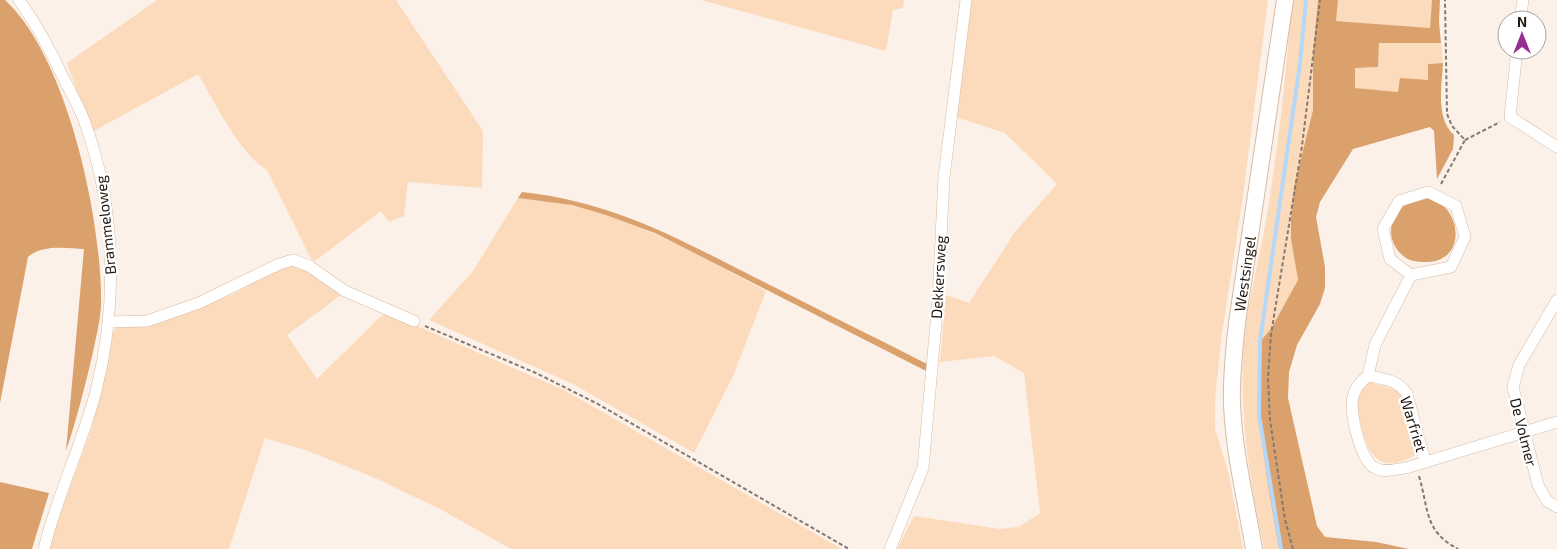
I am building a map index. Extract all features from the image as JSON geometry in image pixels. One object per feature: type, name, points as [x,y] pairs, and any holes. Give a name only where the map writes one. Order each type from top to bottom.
[{"type":"main road","name":"Westsingel","points":[[1254,549],[1237,452],[1232,405],[1232,372],[1237,323],[1285,0]]},
{"type":"street","name":"Brammeloweg","points":[[19,0],[36,22],[85,122],[97,161],[110,248],[109,322],[95,394],[44,549]]},
{"type":"street","name":"Dekkersweg","points":[[890,549],[923,468],[938,301],[944,177],[966,0]]},
{"type":"street","points":[[1516,60],[1510,117],[1557,147]]},
{"type":"street","points":[[1428,192],[1435,195],[1456,206],[1465,237],[1451,267],[1411,275],[1390,259],[1383,229],[1400,201],[1428,192]]},
{"type":"street","points":[[109,322],[147,320],[199,303],[279,264],[293,260],[308,266],[345,292],[414,321]]},
{"type":"street","name":"Warfriet","points":[[1368,376],[1391,380],[1402,386],[1407,394],[1420,463],[1386,471],[1374,468],[1364,459],[1352,414],[1352,398],[1360,382],[1368,376],[1375,345],[1411,275]]},
{"type":"street","name":"De Volmer","points":[[1557,300],[1519,365],[1513,387],[1538,485],[1547,501],[1557,508]]},
{"type":"street","points":[[1420,463],[1557,422]]},
{"type":"path","points":[[1293,549],[1285,520],[1270,420],[1268,378],[1271,334],[1302,146],[1320,0]]},
{"type":"path","points":[[1445,0],[1447,114],[1452,126],[1465,140]]},
{"type":"path","points":[[1435,195],[1465,140],[1510,117]]},
{"type":"path","points":[[414,321],[536,373],[598,404],[849,549]]},
{"type":"path","points":[[1420,463],[1432,528],[1439,537],[1458,549]]},
{"type":"shaded area","points":[[0,0],[5,0],[27,26],[47,61],[64,100],[88,188],[96,232],[100,272],[100,318],[84,390],[66,451],[84,249],[47,248],[28,257],[0,403]]},
{"type":"shaded area","points":[[157,0],[396,0],[483,131],[482,188],[408,182],[404,216],[389,222],[381,211],[315,261],[311,259],[267,170],[247,153],[238,141],[198,74],[92,132],[67,63]]},
{"type":"shaded area","points":[[701,0],[904,0],[903,8],[893,10],[886,51]]},
{"type":"shaded area","points":[[969,0],[1268,0],[1243,196],[1221,340],[1215,401],[1215,429],[1228,471],[1243,549],[897,549],[914,516],[1000,529],[1019,527],[1040,513],[1024,373],[994,356],[940,362],[946,295],[969,303],[1015,232],[1057,184],[1005,133],[956,117]]},
{"type":"shaded area","points":[[1292,0],[1318,0],[1313,52],[1313,110],[1294,187],[1291,218],[1291,239],[1298,280],[1271,329],[1260,341],[1260,420],[1266,472],[1279,549],[1264,549],[1247,454],[1243,406],[1243,357],[1249,307],[1274,170]]},
{"type":"shaded area","points":[[1318,0],[1338,0],[1336,21],[1430,28],[1432,0],[1440,0],[1439,22],[1441,43],[1379,43],[1378,67],[1355,68],[1355,88],[1398,92],[1400,78],[1428,80],[1428,64],[1443,63],[1442,111],[1448,128],[1454,135],[1453,149],[1437,179],[1434,131],[1430,127],[1353,149],[1320,202],[1316,217],[1325,267],[1325,288],[1320,304],[1297,345],[1289,372],[1288,398],[1317,526],[1325,537],[1376,542],[1409,549],[1279,549],[1270,497],[1260,420],[1260,341],[1271,329],[1298,280],[1291,239],[1291,218],[1294,187],[1313,110],[1313,52]]},
{"type":"shaded area","points":[[1338,0],[1432,0],[1430,28],[1336,21]]},
{"type":"shaded area","points":[[1379,43],[1441,43],[1443,63],[1428,64],[1428,80],[1398,92],[1355,88],[1355,68],[1378,67]]},
{"type":"shaded area","points":[[522,192],[554,197],[613,212],[668,234],[929,365],[928,372],[655,233],[572,205],[518,198]]},
{"type":"shaded area","points":[[518,198],[571,205],[622,220],[672,242],[766,291],[733,376],[694,453],[573,384],[429,320],[473,271]]},
{"type":"shaded area","points":[[1426,198],[1438,202],[1447,209],[1453,219],[1456,231],[1455,242],[1450,252],[1441,259],[1428,262],[1414,261],[1406,258],[1393,243],[1392,224],[1394,217],[1401,208]]},
{"type":"shaded area","points":[[288,264],[299,266],[345,292],[287,335],[317,379],[381,316],[387,313],[564,390],[842,549],[511,549],[442,510],[373,477],[308,451],[265,438],[229,549],[49,549],[52,535],[91,431],[107,367],[110,337],[117,327],[189,311],[232,295]]},
{"type":"shaded area","points":[[1370,382],[1399,391],[1410,422],[1415,455],[1403,461],[1393,463],[1378,459],[1372,453],[1364,436],[1357,404],[1360,393]]},
{"type":"shaded area","points":[[0,482],[49,493],[32,549],[0,549]]},
{"type":"waterway","points":[[1281,549],[1259,415],[1260,341],[1300,64],[1306,0]]}]
